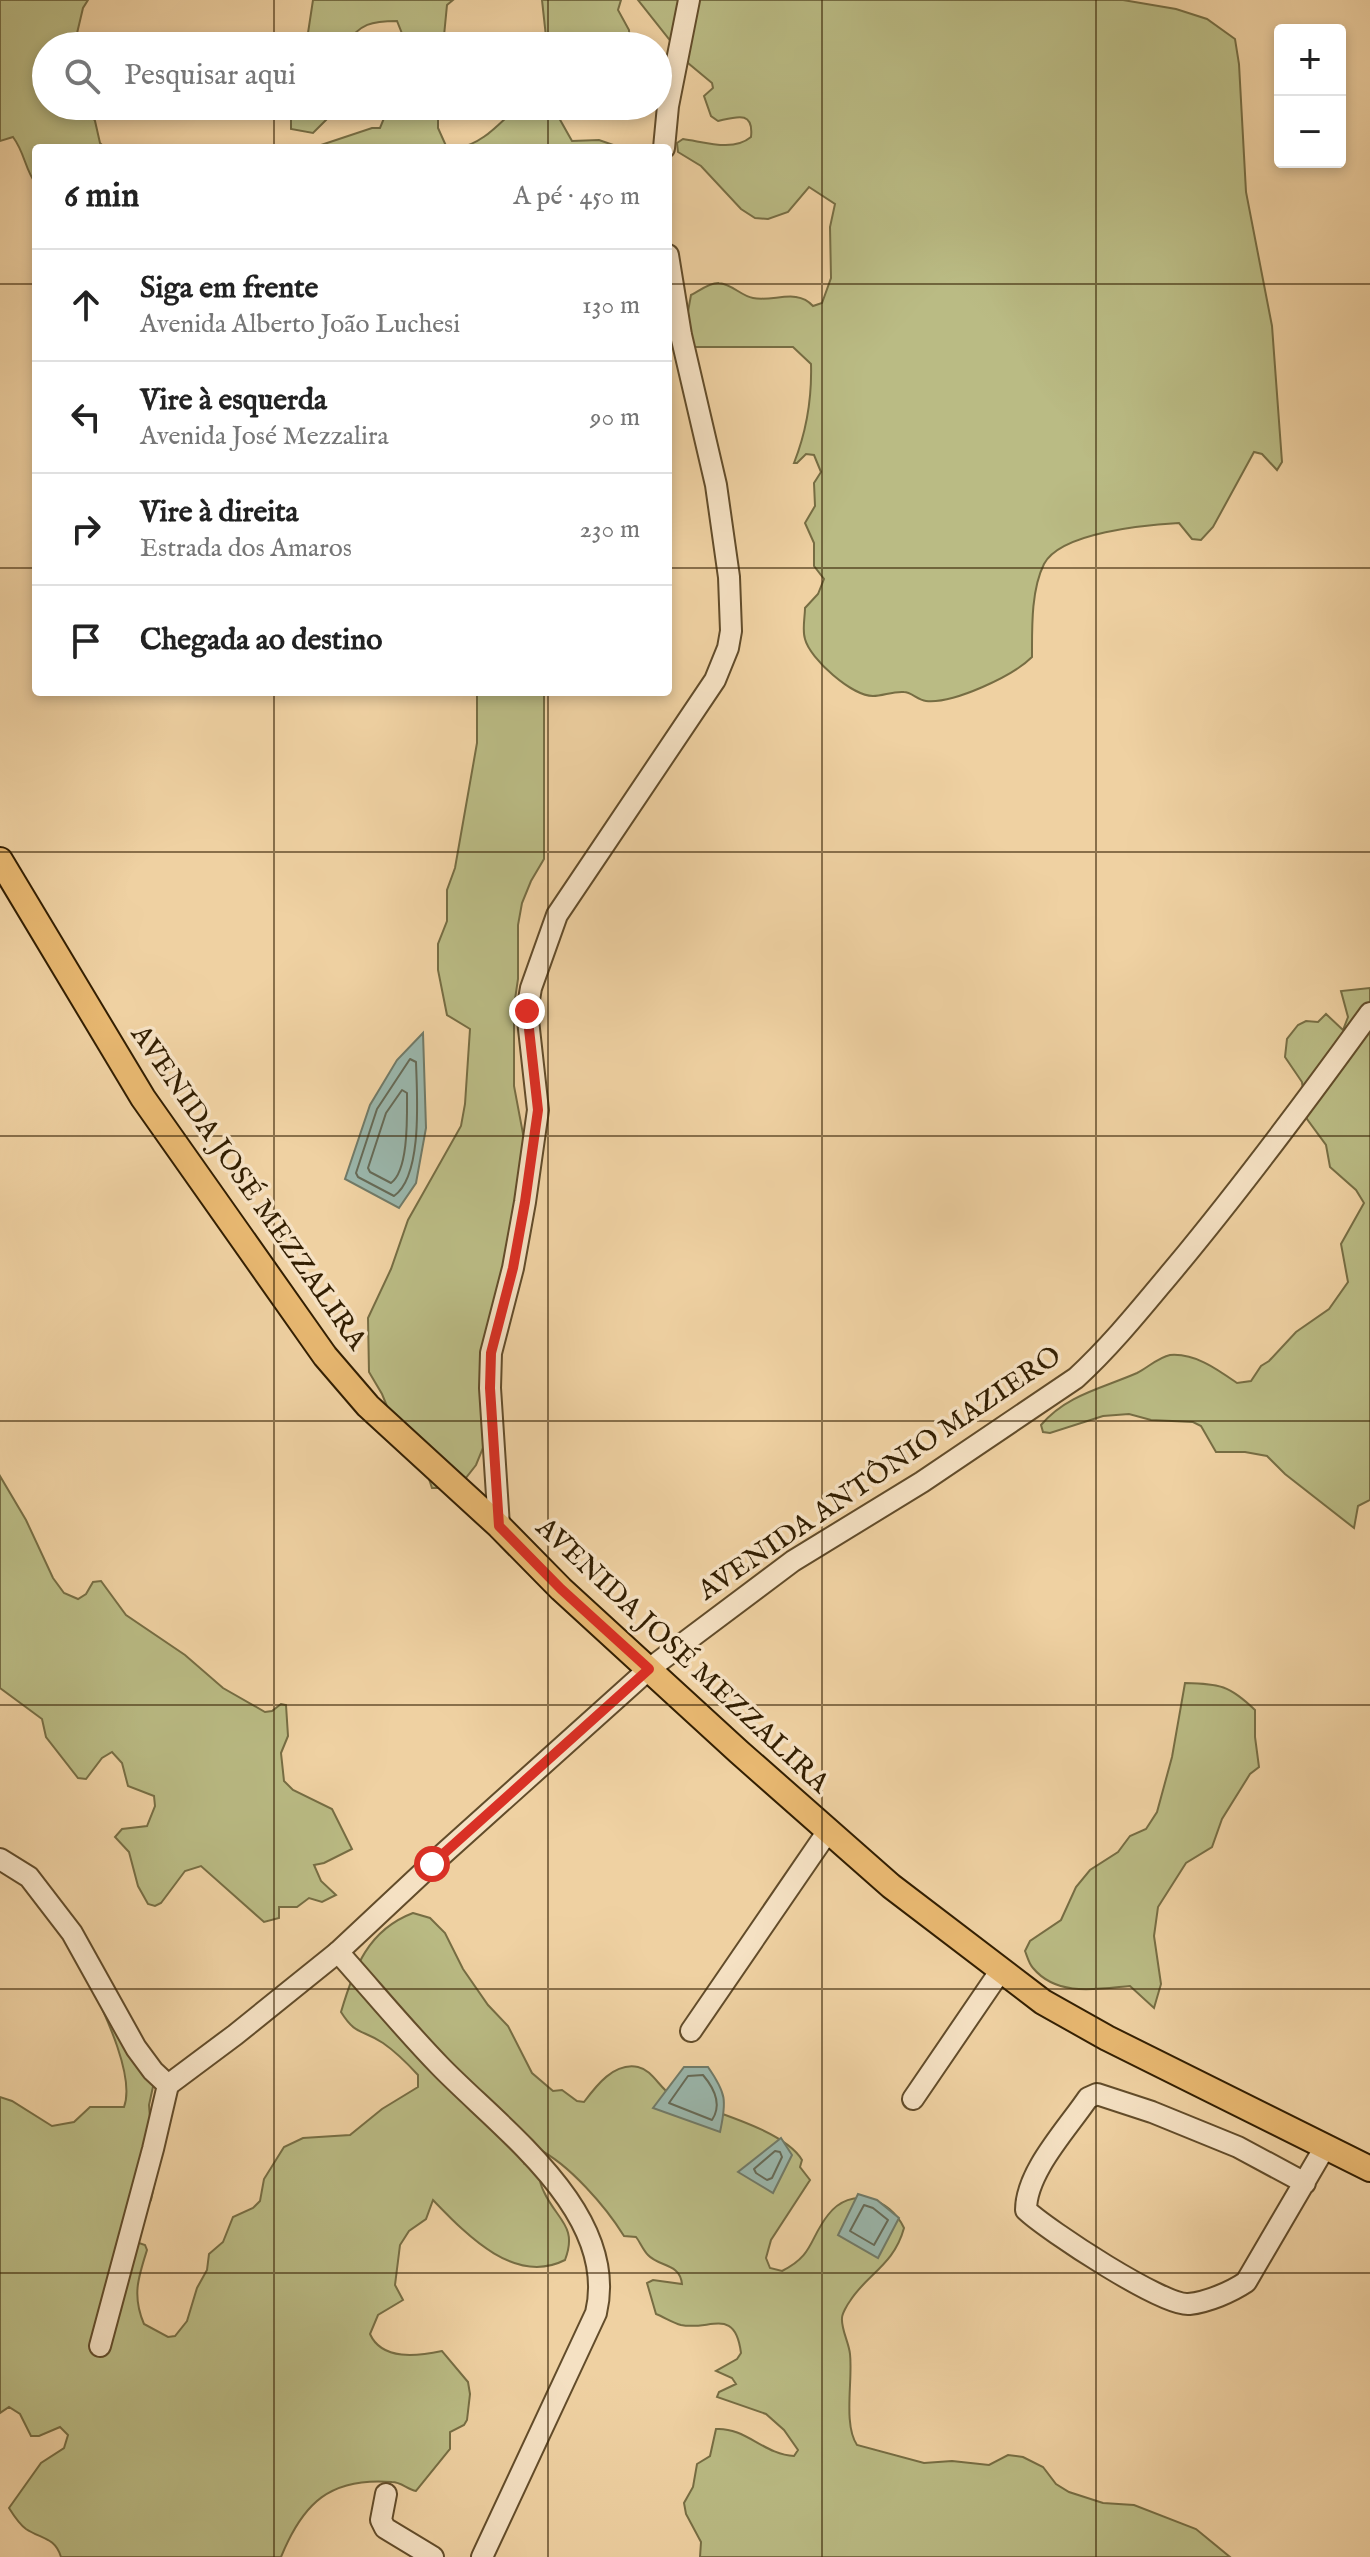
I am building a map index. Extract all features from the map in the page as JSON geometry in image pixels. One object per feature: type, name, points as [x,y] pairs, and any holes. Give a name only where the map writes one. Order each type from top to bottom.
[{"type":"main road","name":"AVENIDA JOSÉ MEZZALIRA","points":[[0,860],[143,1098],[325,1356],[368,1406],[499,1526],[561,1589],[828,1831],[891,1886],[1043,2002],[1107,2038],[1370,2169]]},
{"type":"street","points":[[672,86],[689,0]]},
{"type":"street","points":[[664,144],[667,120]]},
{"type":"street","points":[[499,1526],[490,1388],[491,1353],[513,1268],[537,1125],[537,1084],[527,1011],[531,988],[557,915],[715,680],[728,648],[731,631],[729,577],[716,485],[681,335],[672,280]]},
{"type":"street","name":"AVENIDA ANTÔNIO MAZIERO","points":[[168,2085],[338,1952],[649,1669],[793,1561],[1000,1431],[1094,1362],[1232,1200],[1370,1013]]},
{"type":"street","points":[[691,2031],[828,1831]]},
{"type":"street","points":[[0,1859],[29,1877],[72,1933],[136,2048],[168,2085],[100,2346]]},
{"type":"street","points":[[338,1952],[437,2063],[540,2165],[578,2215],[595,2254],[601,2284],[596,2313],[482,2557]]},
{"type":"street","points":[[913,2099],[1001,1970]]},
{"type":"street","points":[[1305,2183],[1238,2147],[1152,2112],[1097,2094],[1088,2098],[1034,2175],[1026,2194],[1026,2210],[1037,2221],[1115,2270],[1172,2302],[1188,2304],[1234,2290],[1246,2282],[1305,2183],[1325,2147]]},
{"type":"street","points":[[386,2494],[381,2520],[385,2528],[433,2557]]},
{"type":"green space","points":[[0,0],[88,0],[77,32],[32,32],[32,120],[94,120],[101,144],[32,144],[32,178],[13,137],[0,141]]},
{"type":"green space","points":[[313,0],[453,0],[447,5],[444,32],[401,32],[397,21],[367,25],[356,32],[308,32]]},
{"type":"green space","points":[[542,0],[621,0],[618,10],[629,32],[545,32]]},
{"type":"green space","points":[[638,0],[1123,0],[1176,9],[1207,19],[1235,39],[1239,64],[1246,192],[1272,326],[1282,462],[1277,470],[1262,454],[1254,452],[1213,527],[1201,540],[1192,539],[1179,523],[1164,524],[1085,537],[1053,553],[1044,564],[1037,585],[1032,657],[997,680],[938,701],[926,701],[904,692],[873,696],[844,683],[815,656],[808,647],[804,632],[805,608],[818,594],[824,579],[814,566],[814,543],[805,523],[815,506],[814,483],[821,472],[814,455],[806,454],[794,463],[808,414],[811,364],[793,347],[691,347],[685,328],[691,295],[716,283],[728,285],[753,298],[793,297],[813,306],[822,303],[831,278],[830,227],[835,204],[809,187],[788,212],[768,219],[755,218],[741,209],[701,166],[678,152],[677,143],[683,139],[718,145],[744,142],[751,137],[751,128],[747,119],[742,117],[718,121],[711,116],[704,96],[713,88],[712,83],[688,63],[672,43],[672,32],[663,32]]},
{"type":"green space","points":[[291,120],[326,120],[313,133],[291,129]]},
{"type":"green space","points":[[383,120],[438,120],[445,144],[324,144],[380,128]]},
{"type":"green space","points":[[503,120],[560,120],[572,141],[599,140],[610,144],[470,144]]},
{"type":"green space","points":[[477,696],[544,696],[544,859],[522,903],[514,1006],[514,1086],[524,1139],[524,1220],[485,1443],[476,1465],[458,1488],[432,1488],[423,1461],[391,1416],[369,1372],[368,1318],[391,1269],[408,1220],[461,1126],[470,1029],[447,1015],[438,970],[438,944],[447,921],[447,890],[455,868],[477,743]]},
{"type":"green space","points":[[1370,988],[1370,1500],[1358,1506],[1354,1528],[1267,1456],[1216,1452],[1201,1426],[1193,1422],[1151,1420],[1129,1414],[1103,1416],[1050,1433],[1043,1432],[1041,1425],[1073,1399],[1137,1373],[1170,1355],[1197,1359],[1237,1383],[1251,1381],[1261,1366],[1296,1332],[1329,1309],[1348,1282],[1341,1244],[1364,1203],[1356,1190],[1330,1167],[1326,1145],[1307,1119],[1302,1082],[1285,1057],[1287,1039],[1298,1025],[1306,1021],[1318,1022],[1326,1014],[1343,1030],[1348,1017],[1341,991]]},
{"type":"green space","points":[[0,1476],[26,1520],[53,1578],[64,1593],[78,1599],[86,1594],[93,1582],[101,1581],[126,1615],[185,1655],[223,1688],[265,1712],[281,1704],[286,1705],[288,1736],[281,1753],[284,1781],[293,1790],[332,1809],[352,1849],[314,1865],[321,1881],[336,1895],[322,1902],[309,1898],[297,1907],[279,1907],[279,1918],[264,1922],[201,1866],[185,1871],[161,1903],[155,1906],[148,1904],[138,1886],[129,1852],[115,1837],[122,1829],[147,1826],[155,1806],[154,1796],[128,1786],[122,1763],[112,1752],[102,1758],[86,1779],[78,1778],[46,1737],[42,1719],[0,1688]]},
{"type":"green space","points":[[1185,1683],[1223,1688],[1238,1695],[1255,1710],[1259,1767],[1250,1774],[1222,1819],[1212,1847],[1186,1863],[1158,1907],[1154,1936],[1161,1984],[1154,2008],[1130,1986],[1078,1989],[1054,1983],[1033,1968],[1025,1951],[1030,1941],[1061,1920],[1076,1887],[1090,1870],[1118,1852],[1130,1836],[1146,1829],[1157,1812],[1172,1757]]},
{"type":"green space","points":[[413,1913],[430,1918],[445,1933],[463,1969],[488,2005],[508,2026],[532,2073],[553,2091],[562,2090],[577,2101],[584,2102],[614,2072],[629,2066],[638,2067],[674,2097],[756,2127],[794,2151],[802,2160],[800,2167],[810,2180],[771,2240],[766,2258],[770,2268],[782,2271],[800,2259],[828,2215],[848,2200],[869,2199],[880,2203],[898,2218],[904,2228],[900,2241],[857,2292],[842,2316],[851,2365],[850,2426],[857,2445],[924,2463],[952,2461],[989,2465],[1008,2455],[1023,2457],[1043,2467],[1056,2484],[1069,2492],[1103,2503],[1134,2505],[1196,2529],[1230,2557],[700,2557],[701,2542],[686,2514],[684,2503],[693,2487],[697,2464],[710,2456],[716,2429],[736,2432],[784,2454],[794,2456],[798,2450],[784,2430],[766,2414],[717,2397],[719,2392],[736,2384],[732,2378],[716,2371],[737,2359],[741,2353],[733,2330],[720,2324],[681,2325],[656,2314],[647,2283],[653,2280],[682,2284],[677,2272],[648,2255],[636,2237],[624,2236],[586,2187],[538,2149],[529,2153],[525,2163],[536,2162],[542,2188],[567,2231],[569,2239],[565,2260],[546,2266],[527,2266],[509,2261],[475,2240],[433,2200],[426,2219],[409,2231],[400,2245],[395,2285],[403,2300],[378,2315],[370,2334],[376,2343],[392,2353],[412,2355],[442,2351],[468,2382],[470,2394],[467,2420],[450,2432],[450,2449],[416,2491],[392,2482],[352,2484],[335,2489],[309,2508],[281,2557],[61,2557],[47,2539],[23,2527],[9,2508],[41,2463],[64,2448],[68,2435],[60,2427],[31,2436],[20,2414],[9,2407],[0,2413],[0,2097],[52,2126],[74,2122],[90,2107],[124,2107],[125,2077],[121,2059],[87,1976],[154,2082],[149,2105],[155,2181],[151,2200],[137,2223],[136,2242],[145,2245],[147,2250],[137,2296],[144,2324],[168,2337],[175,2336],[187,2321],[197,2288],[207,2270],[209,2254],[223,2242],[233,2217],[253,2208],[260,2201],[264,2179],[284,2147],[303,2138],[350,2135],[382,2109],[418,2087],[418,2075],[406,2062],[383,2043],[355,2029],[341,2012],[351,1980],[365,1952],[385,1929]]},
{"type":"water","points":[[423,1033],[426,1128],[416,1183],[399,1208],[345,1179],[370,1105],[397,1060]]},
{"type":"water","points":[[684,2067],[708,2067],[718,2084],[724,2104],[720,2132],[653,2108]]},
{"type":"water","points":[[781,2138],[792,2155],[773,2193],[738,2172]]},
{"type":"water","points":[[858,2194],[877,2200],[899,2218],[878,2258],[838,2235]]},
{"type":"route","points":[[432,1864],[649,1669],[561,1589],[499,1526],[490,1388],[491,1353],[513,1268],[535,1140],[537,1084],[527,1011]]}]
